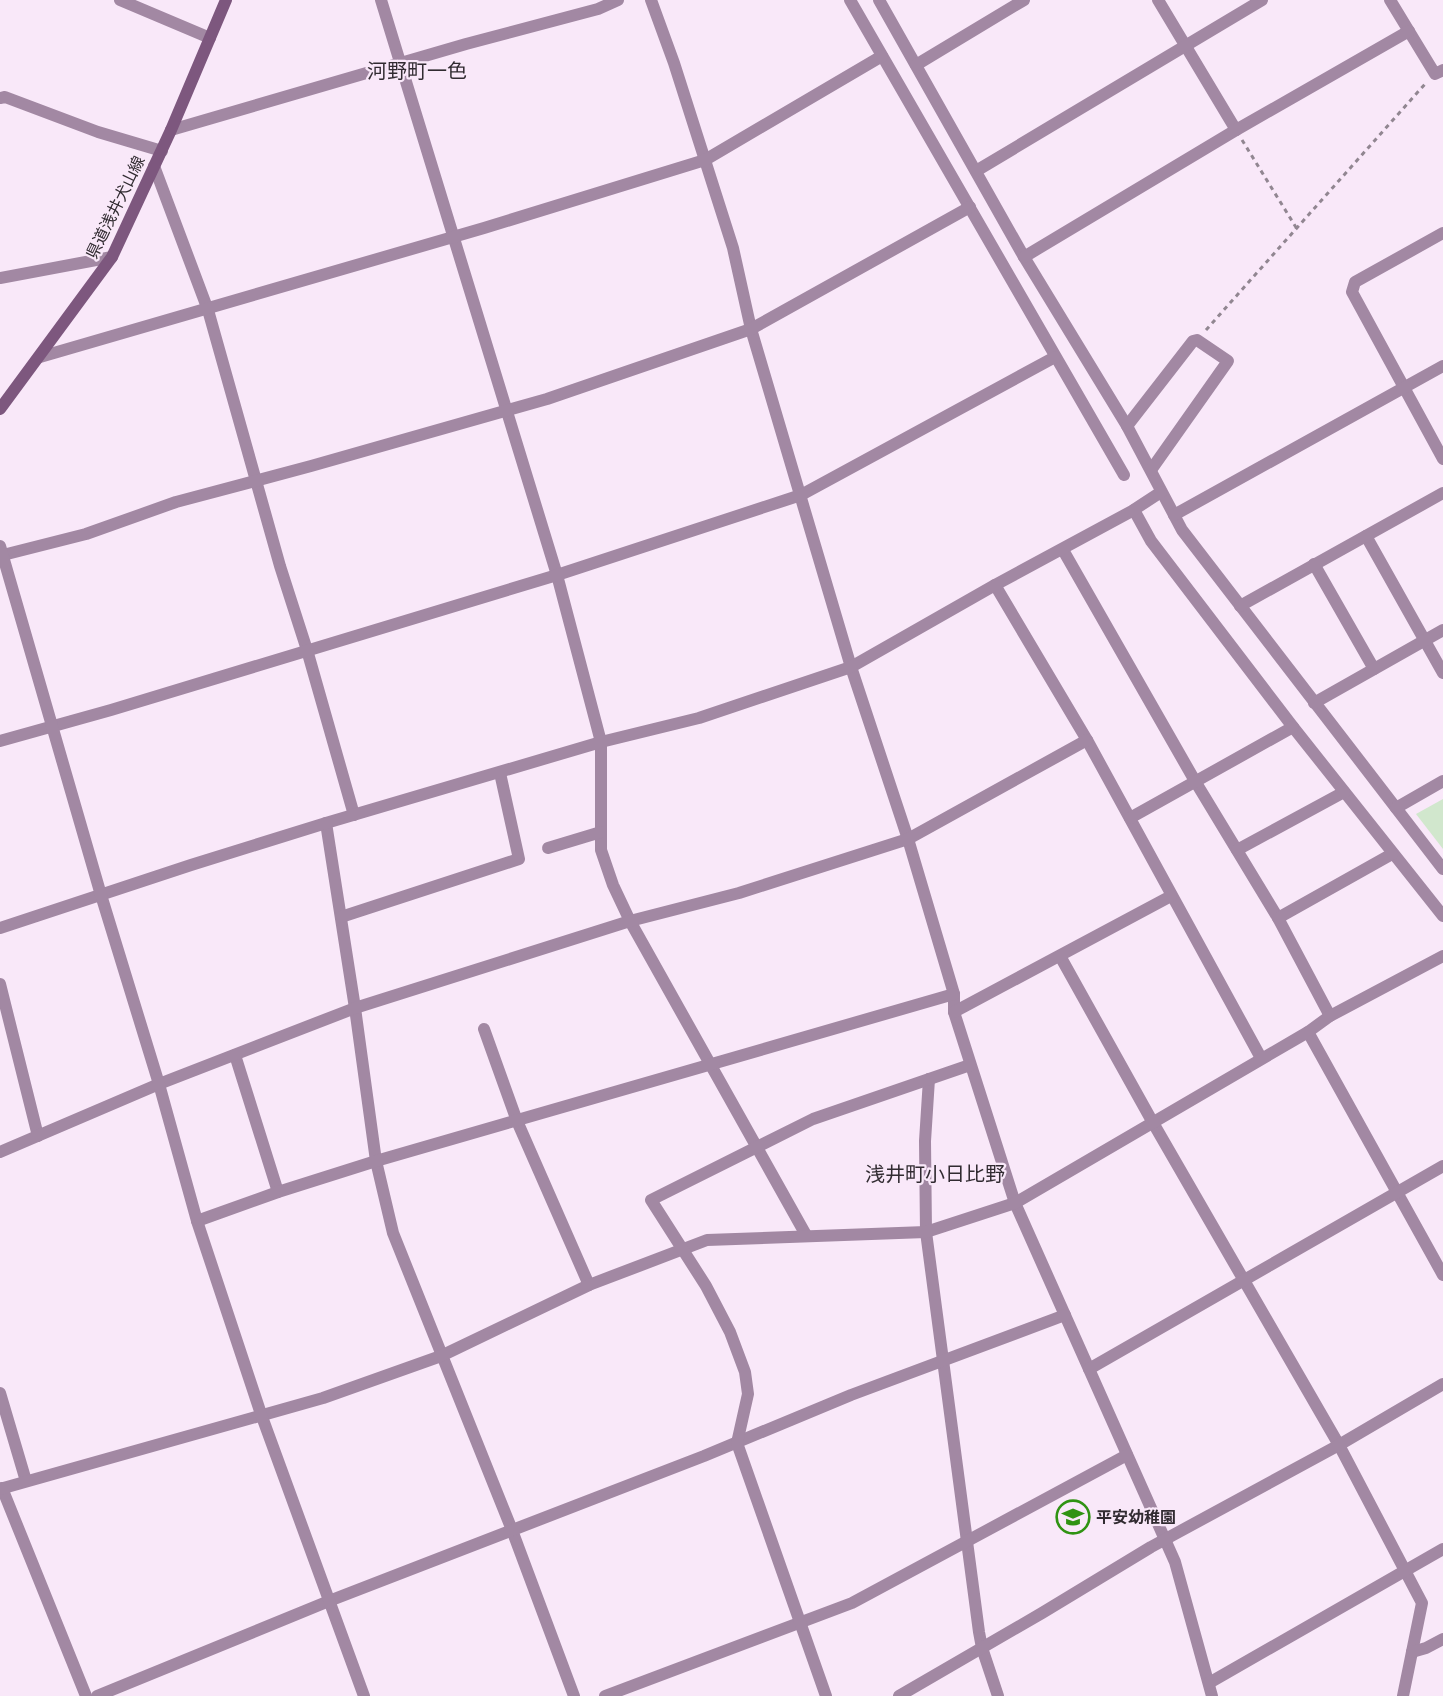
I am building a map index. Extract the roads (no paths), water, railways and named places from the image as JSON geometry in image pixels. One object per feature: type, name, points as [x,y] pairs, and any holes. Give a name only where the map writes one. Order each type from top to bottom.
[{"type":"main road","name":"県道浅井犬山線","points":[[0,409],[112,257],[162,151],[226,0]]},
{"type":"street","points":[[120,0],[210,38]]},
{"type":"street","points":[[381,0],[557,575],[601,742],[601,832],[602,850],[608,869],[630,921],[806,1235]]},
{"type":"street","points":[[171,130],[400,63],[598,9],[618,0]]},
{"type":"street","points":[[651,0],[674,63],[733,248],[751,329],[851,667],[908,839],[954,994],[954,1012],[970,1065],[1015,1203],[1175,1562],[1212,1696]]},
{"type":"street","points":[[850,0],[1124,475]]},
{"type":"street","points":[[879,0],[1024,257],[1127,426],[1182,530],[1443,869]]},
{"type":"street","points":[[916,65],[1024,0]]},
{"type":"street","points":[[1158,0],[1236,130]]},
{"type":"street","points":[[976,171],[1262,0]]},
{"type":"street","points":[[1390,0],[1439,72]]},
{"type":"street","points":[[1024,257],[1236,130],[1409,31]]},
{"type":"street","points":[[40,357],[455,237],[705,160],[882,56]]},
{"type":"street","points":[[0,98],[5,97],[99,132],[162,151]]},
{"type":"street","points":[[154,166],[208,310],[280,566],[354,815]]},
{"type":"street","points":[[364,1696],[261,1414],[196,1221],[159,1084],[101,895],[1,551],[86,534],[176,502],[547,399],[751,329],[970,207]]},
{"type":"street","points":[[1443,233],[1355,282],[1352,292],[1443,459]]},
{"type":"street","points":[[0,279],[112,257]]},
{"type":"street","points":[[1127,426],[1193,341],[1197,340],[1228,361],[1151,470]]},
{"type":"street","points":[[0,741],[111,710],[557,575],[801,495],[1055,357]]},
{"type":"street","points":[[1174,515],[1443,366]]},
{"type":"street","points":[[0,928],[326,823],[601,742],[699,718],[851,667],[995,585],[1134,510],[1161,492]]},
{"type":"street","points":[[1240,606],[1443,493]]},
{"type":"street","points":[[1134,510],[1151,541],[1293,727],[1443,916]]},
{"type":"street","points":[[1366,536],[1443,673]]},
{"type":"street","points":[[1063,550],[1195,781],[1278,918],[1330,1016]]},
{"type":"street","points":[[1314,564],[1374,669]]},
{"type":"street","points":[[995,585],[1087,740],[1261,1058]]},
{"type":"street","points":[[1314,703],[1443,630]]},
{"type":"street","points":[[1130,819],[1293,727]]},
{"type":"street","points":[[0,1152],[159,1084],[355,1008],[630,921],[738,893],[908,839],[1087,740]]},
{"type":"street","points":[[341,917],[519,860],[500,773]]},
{"type":"street","points":[[1396,808],[1443,781]]},
{"type":"street","points":[[1237,850],[1344,792]]},
{"type":"street","points":[[326,823],[376,1161],[393,1233],[512,1530],[574,1696]]},
{"type":"street","points":[[548,848],[601,832]]},
{"type":"street","points":[[1278,918],[1392,854]]},
{"type":"street","points":[[954,1012],[1171,896]]},
{"type":"street","points":[[1060,956],[1152,1121],[1339,1445],[1422,1603],[1403,1696]]},
{"type":"street","points":[[86,1696],[1,1489],[323,1398],[441,1356],[588,1285],[707,1240],[926,1232],[1015,1203],[1308,1032],[1330,1016],[1443,956]]},
{"type":"street","points":[[0,984],[38,1136]]},
{"type":"street","points":[[196,1221],[376,1161],[954,994]]},
{"type":"street","points":[[484,1029],[517,1121],[588,1285]]},
{"type":"street","points":[[1308,1032],[1443,1275]]},
{"type":"street","points":[[235,1055],[278,1192]]},
{"type":"street","points":[[826,1696],[737,1443],[748,1394],[745,1372],[730,1332],[706,1286],[651,1200],[813,1119],[970,1065]]},
{"type":"street","points":[[929,1079],[925,1141],[926,1232],[982,1648],[998,1696]]},
{"type":"street","points":[[1089,1369],[1443,1166]]},
{"type":"street","points":[[97,1696],[329,1601],[737,1443],[851,1395],[1065,1315]]},
{"type":"street","points":[[899,1696],[1165,1539],[1339,1445],[1443,1384]]},
{"type":"street","points":[[0,1395],[26,1481]]},
{"type":"street","points":[[605,1696],[852,1603],[1127,1455]]},
{"type":"street","points":[[1209,1683],[1443,1549]]},
{"type":"street","points":[[1412,1652],[1443,1639]]},
{"type":"place","name":"平安幼稚園","points":[[1073,1517]]},
{"type":"district","name":"河野町一色","points":[[417,71]]},
{"type":"district","name":"浅井町小日比野","points":[[935,1174]]}]
